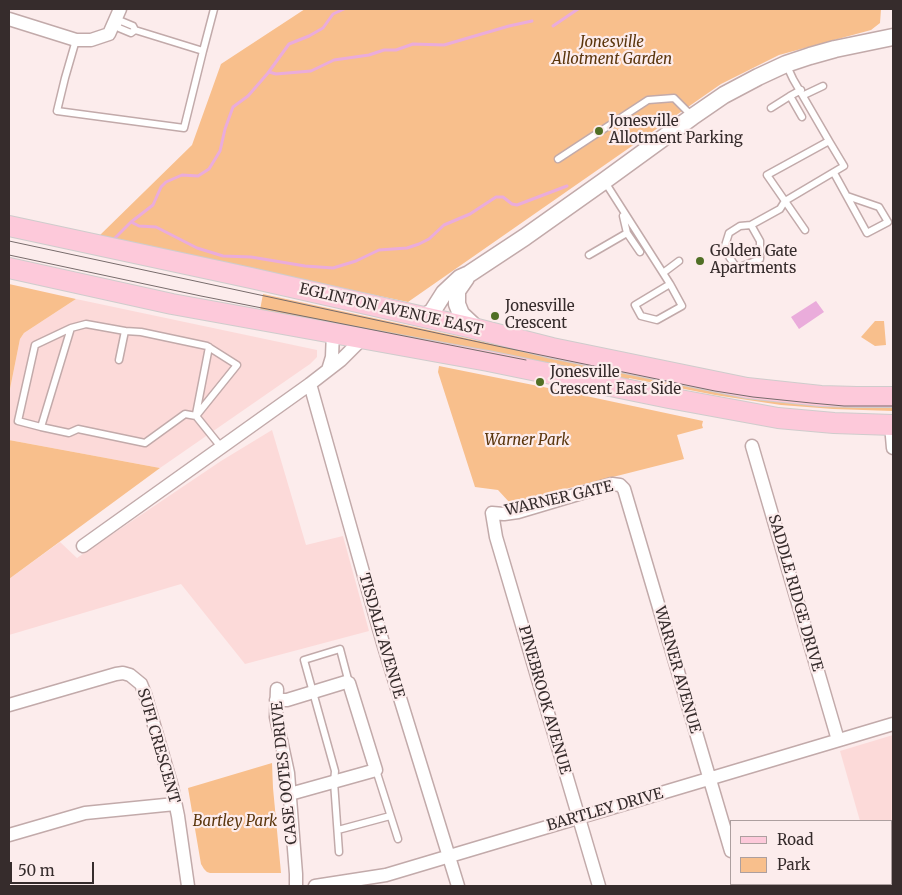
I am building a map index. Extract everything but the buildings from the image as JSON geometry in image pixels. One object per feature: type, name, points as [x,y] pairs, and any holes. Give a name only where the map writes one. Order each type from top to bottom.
[{"type":"main road","name":"EGLINTON AVENUE EAST","points":[[9,226],[251,278],[552,348],[747,388],[820,396],[893,397]]},
{"type":"main road","name":"EGLINTON AVENUE EAST","points":[[9,268],[172,304],[488,361],[778,418],[834,423],[892,425]]},
{"type":"street","points":[[9,19],[76,40],[91,40],[109,34],[116,23],[120,9]]},
{"type":"street","points":[[423,317],[432,312],[444,293],[454,282],[469,274],[604,181],[724,95],[786,64],[835,48],[893,37]]},
{"type":"street","points":[[469,274],[457,291],[457,304],[461,314],[477,330]]},
{"type":"street","points":[[328,370],[332,357],[332,332]]},
{"type":"street","points":[[83,546],[310,384],[341,360],[363,338]]},
{"type":"street","name":"TISDALE AVENUE","points":[[310,384],[383,643],[458,886]]},
{"type":"street","points":[[892,425],[893,448]]},
{"type":"street","name":"SADDLE RIDGE DRIVE","points":[[752,446],[838,740]]},
{"type":"street","name":"WARNER GATE","points":[[492,512],[504,514],[518,512],[612,484],[620,485],[624,489]]},
{"type":"street","name":"WARNER AVENUE","points":[[624,489],[730,848]]},
{"type":"street","name":"PINEBROOK AVENUE","points":[[492,512],[496,537],[599,886]]},
{"type":"street","name":"SUFI CRESCENT","points":[[9,705],[110,675],[123,673],[130,675],[141,684],[172,787],[188,886]]},
{"type":"street","points":[[290,794],[376,770],[349,683],[346,682],[313,692]]},
{"type":"street","name":"CASE OOTES DRIVE","points":[[296,886],[288,773],[276,717],[277,695],[287,700],[313,692]]},
{"type":"street","name":"BARTLEY DRIVE","points":[[323,886],[386,875],[893,724]]},
{"type":"street","points":[[9,836],[85,813],[175,804]]},
{"type":"lane","points":[[76,40],[57,111],[184,128],[214,9]]},
{"type":"lane","points":[[116,23],[119,28],[131,33],[135,30],[203,51]]},
{"type":"lane","points":[[751,225],[760,241],[760,260],[738,268],[724,249],[729,233],[740,226],[751,225],[780,209],[784,201],[844,166],[786,64]]},
{"type":"lane","points":[[770,108],[790,96],[823,86]]},
{"type":"lane","points":[[790,96],[802,117]]},
{"type":"lane","points":[[558,159],[648,100],[674,98],[692,117]]},
{"type":"lane","points":[[805,230],[767,175],[829,141]]},
{"type":"lane","points":[[834,173],[867,233],[888,222],[880,207],[847,196]]},
{"type":"lane","points":[[604,181],[670,284],[682,306],[658,320],[641,316],[635,305],[670,284]]},
{"type":"lane","points":[[621,210],[627,233],[640,252]]},
{"type":"lane","points":[[589,255],[627,233]]},
{"type":"lane","points":[[663,273],[679,261]]},
{"type":"lane","points":[[196,416],[237,365],[208,347],[142,332],[86,324],[71,328],[35,345],[18,421],[69,433],[78,429],[145,443],[186,414],[196,416],[221,447]]},
{"type":"lane","points":[[41,427],[71,328]]},
{"type":"lane","points":[[118,360],[125,331]]},
{"type":"lane","points":[[196,416],[208,347]]},
{"type":"lane","points":[[339,852],[334,771],[304,660],[340,649],[349,683]]},
{"type":"lane","points":[[376,770],[398,839]]},
{"type":"lane","points":[[338,830],[390,816]]},
{"type":"shaded area","points":[[76,299],[317,350],[317,357],[310,364],[160,468],[9,440],[9,394],[20,339],[24,333]]},
{"type":"shaded area","points":[[816,301],[824,312],[799,329],[791,317]]},
{"type":"shaded area","points":[[272,430],[306,545],[343,536],[369,631],[245,664],[181,584],[9,635],[9,579],[60,542],[77,558],[221,461]]},
{"type":"shaded area","points":[[893,735],[892,828],[892,820],[860,820],[840,751]]},
{"type":"green space","name":"Jonesville Allotment Garden","points":[[305,9],[881,9],[880,23],[871,30],[779,55],[721,84],[408,302],[98,237],[192,145],[221,64]]},
{"type":"green space","points":[[9,284],[76,299],[24,333],[20,339],[9,394]]},
{"type":"green space","points":[[263,294],[539,354],[893,405],[893,411],[781,405],[715,395],[659,384],[659,382],[655,381],[654,383],[629,378],[628,382],[260,310]]},
{"type":"green space","points":[[875,321],[884,321],[886,345],[875,346],[861,337]]},
{"type":"green space","name":"Warner Park","points":[[439,366],[703,421],[703,428],[677,435],[684,459],[510,503],[498,490],[475,487],[438,372]]},
{"type":"green space","points":[[9,440],[160,468],[9,579]]},
{"type":"green space","name":"Bartley Park","points":[[272,763],[281,873],[207,872],[201,864],[188,788]]},
{"type":"waterway","points":[[115,238],[131,222],[153,205],[161,187],[166,182],[182,175],[198,176],[209,169],[220,151],[233,107],[248,96],[289,44],[323,28],[333,14],[344,9]]},
{"type":"waterway","points":[[553,26],[578,9]]},
{"type":"waterway","points":[[269,72],[276,74],[311,71],[334,60],[369,55],[384,50],[396,50],[413,44],[444,45],[532,21]]},
{"type":"waterway","points":[[131,222],[139,226],[156,227],[197,248],[223,256],[251,257],[305,266],[333,268],[356,261],[379,250],[407,248],[419,244],[429,239],[444,225],[470,214],[496,197],[503,197],[512,204],[517,205],[567,186]]},
{"type":"tram line","points":[[9,241],[715,391],[753,397],[844,406],[893,406]]},
{"type":"tram line","points":[[9,255],[201,296],[526,360]]},
{"type":"place","name":"Jonesville Allotment Parking","points":[[599,131]]},
{"type":"place","name":"Golden Gate Apartments","points":[[700,261]]},
{"type":"place","name":"Jonesville Crescent","points":[[495,316]]},
{"type":"place","name":"Jonesville Crescent East Side","points":[[540,382]]}]
